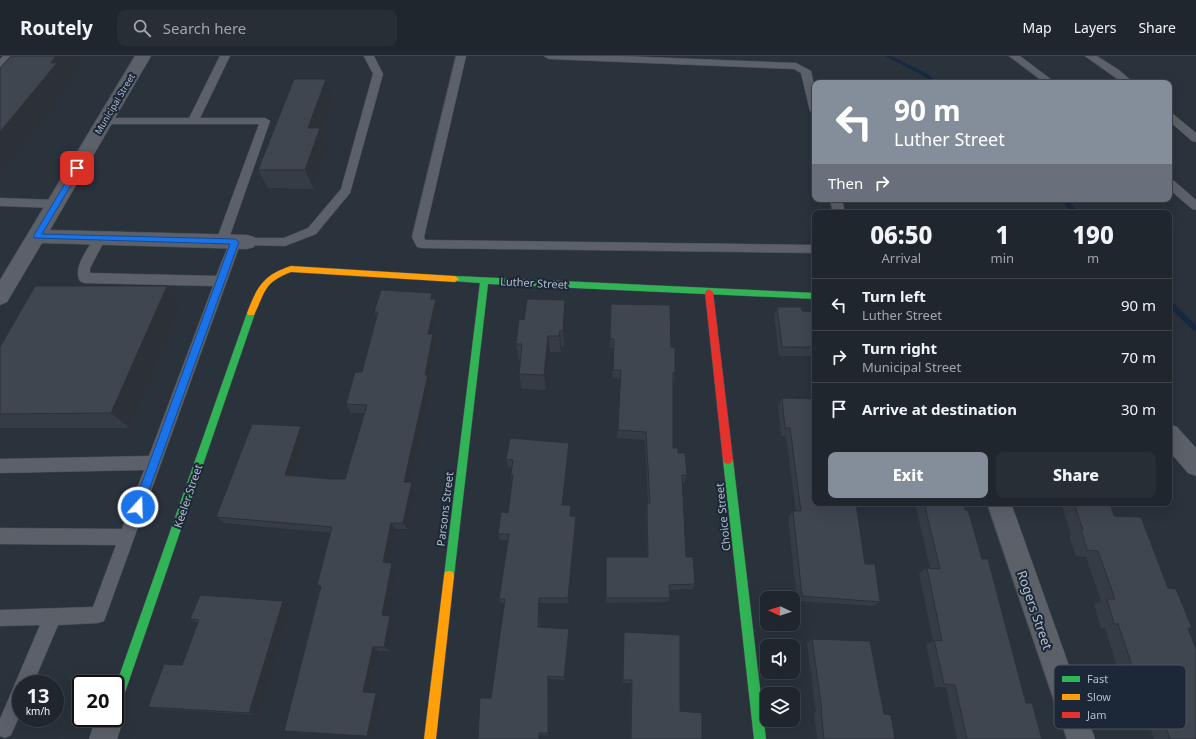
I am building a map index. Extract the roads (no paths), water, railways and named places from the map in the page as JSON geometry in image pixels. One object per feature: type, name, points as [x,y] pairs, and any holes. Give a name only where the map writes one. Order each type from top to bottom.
[{"type":"street","name":"Municipal Street","points":[[0,297],[144,56]]},
{"type":"street","points":[[37,236],[235,242]]},
{"type":"street","name":"Luther Street","points":[[260,288],[274,275],[291,269],[484,281],[812,296]]},
{"type":"street","name":"Parsons Street","points":[[430,739],[484,281]]},
{"type":"street","name":"Keeler Street","points":[[124,678],[260,288]]},
{"type":"street","name":"Choice Street","points":[[709,292],[760,739]]},
{"type":"street","points":[[1172,437],[1196,465]]},
{"type":"street","name":"Rogers Street","points":[[1000,506],[1055,665]]},
{"type":"street","points":[[103,739],[107,727]]},
{"type":"street","name":"Rogers Street","points":[[1078,729],[1081,739]]},
{"type":"lane","points":[[0,65],[8,56]]},
{"type":"lane","points":[[193,121],[225,56]]},
{"type":"lane","points":[[235,242],[285,242],[312,231],[346,190],[378,74],[368,56]]},
{"type":"lane","points":[[461,56],[418,237],[421,244],[812,249]]},
{"type":"lane","points":[[549,56],[796,66],[806,71],[812,98]]},
{"type":"lane","points":[[1014,56],[1047,80]]},
{"type":"lane","points":[[1090,56],[1116,72],[1125,80]]},
{"type":"lane","points":[[1172,119],[1196,139]]},
{"type":"lane","points":[[0,618],[98,615],[235,242],[265,121],[105,120]]},
{"type":"lane","points":[[1172,186],[1196,206]]},
{"type":"lane","points":[[0,202],[56,204]]},
{"type":"lane","points":[[100,238],[84,268],[84,278],[221,281]]},
{"type":"lane","points":[[0,466],[154,463]]},
{"type":"lane","points":[[0,536],[127,537]]},
{"type":"lane","points":[[28,675],[53,616]]},
{"type":"lane","points":[[4,733],[12,713]]},
{"type":"waterway","points":[[887,56],[924,74],[932,80]]},
{"type":"waterway","points":[[1066,202],[1074,210]]},
{"type":"waterway","points":[[1172,306],[1196,329]]}]
